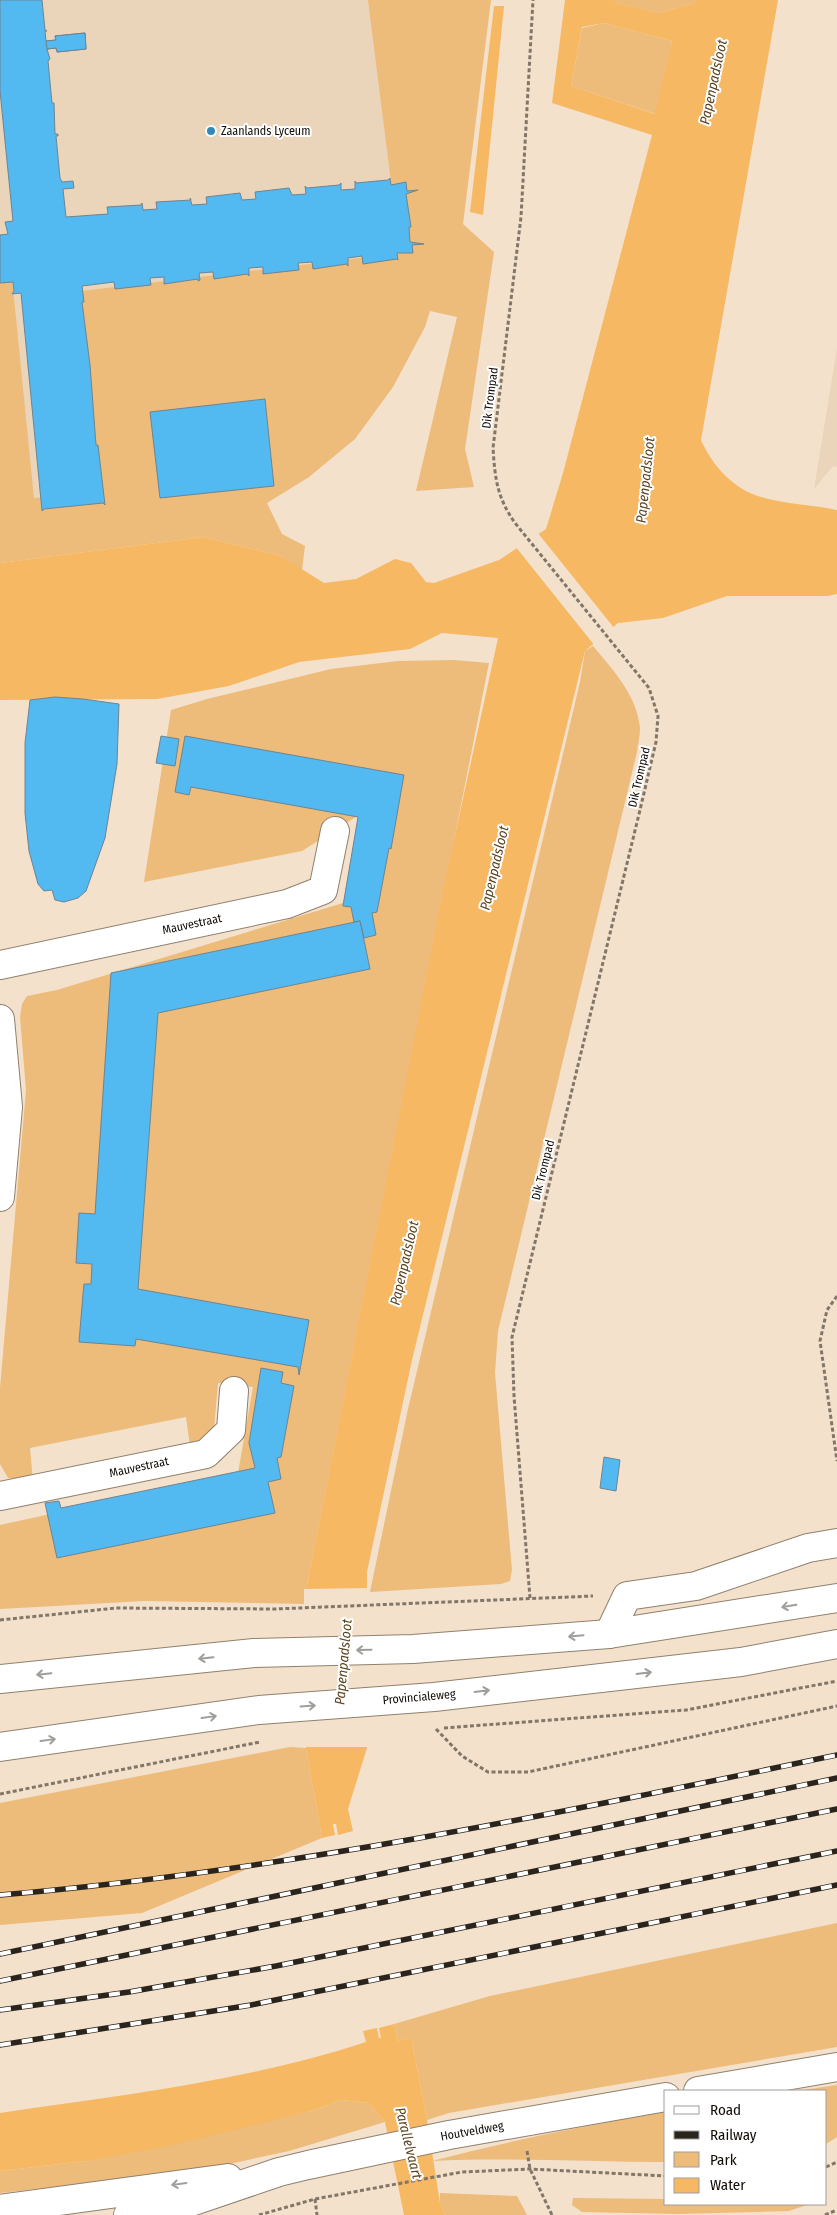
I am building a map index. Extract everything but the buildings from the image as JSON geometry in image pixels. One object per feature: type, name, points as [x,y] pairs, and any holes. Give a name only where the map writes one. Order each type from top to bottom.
[{"type":"street","name":"Mauvestraat","points":[[0,965],[287,904],[323,890],[335,831]]},
{"type":"street","points":[[0,1019],[8,1107],[0,1197]]},
{"type":"street","name":"Mauvestraat","points":[[0,1496],[206,1454],[231,1430],[234,1391]]},
{"type":"street","points":[[609,1634],[626,1596],[696,1586],[808,1548],[837,1543]]},
{"type":"street","points":[[0,1679],[254,1652],[413,1649],[609,1634],[837,1598]]},
{"type":"street","name":"Provincialeweg","points":[[0,1748],[259,1710],[434,1697],[741,1662],[837,1644]]},
{"type":"street","points":[[704,2090],[837,2067]]},
{"type":"street","name":"Houtveldweg","points":[[0,2209],[279,2172],[449,2135],[664,2097]]},
{"type":"street","name":"Houtveldweg","points":[[128,2215],[176,2207],[279,2172]]},
{"type":"path","name":"Dik Trompad","points":[[530,1598],[514,1396],[512,1338],[656,742],[658,716],[649,688],[514,523],[502,502],[495,480],[493,448],[521,217],[533,0]]},
{"type":"path","points":[[837,1296],[827,1310],[820,1341],[837,1461]]},
{"type":"path","points":[[0,1620],[116,1608],[275,1610],[530,1598],[626,1596]]},
{"type":"path","points":[[427,1730],[686,1710],[837,1681]]},
{"type":"path","points":[[436,1729],[462,1756],[488,1772],[528,1772],[837,1706]]},
{"type":"path","points":[[0,1794],[267,1741]]},
{"type":"path","points":[[530,2169],[552,2215]]},
{"type":"path","points":[[259,2215],[315,2199],[462,2172],[530,2169],[664,2176]]},
{"type":"path","points":[[315,2199],[318,2215]]},
{"type":"path","points":[[825,2215],[837,2210]]},
{"type":"shaded area","name":"Zaanlands Lyceum","points":[[0,0],[406,0],[437,263],[33,517],[0,451]]},
{"type":"shaded area","points":[[837,348],[837,467],[833,466],[814,489]]},
{"type":"green space","points":[[368,0],[491,0],[463,224],[494,252],[465,449],[474,487],[416,491],[457,317],[430,311],[425,327],[393,387],[355,439],[309,477],[267,503],[282,534],[305,546],[302,570],[281,556],[203,537],[0,563],[0,280],[12,278],[34,498],[89,494],[73,292],[403,253],[393,198]]},
{"type":"green space","points":[[613,0],[695,0],[694,3],[659,13],[615,3]]},
{"type":"green space","points":[[604,23],[672,41],[656,114],[571,86],[582,28]]},
{"type":"green space","points":[[593,646],[616,674],[629,694],[638,716],[640,734],[498,1331],[495,1373],[512,1570],[510,1581],[501,1584],[370,1592],[408,1409],[580,682],[585,651]]},
{"type":"green space","points":[[454,660],[489,663],[307,1585],[307,1604],[144,1601],[0,1609],[0,1525],[238,1473],[253,1387],[218,1383],[213,1441],[190,1446],[186,1417],[30,1448],[33,1481],[8,1478],[0,1464],[0,1388],[26,1090],[20,1017],[22,1004],[27,996],[57,990],[343,903],[359,815],[302,851],[144,882],[171,710],[207,699],[331,669],[398,661]]},
{"type":"green space","points":[[290,1747],[306,1748],[322,1838],[142,1913],[0,1925],[0,1803]]},
{"type":"green space","points":[[837,1923],[837,2047],[449,2113],[427,2120],[411,2037],[398,2041],[394,2024],[490,1996]]},
{"type":"green space","points":[[837,2085],[837,2137],[827,2143],[827,2090],[803,2090]]},
{"type":"green space","points":[[341,2100],[369,2103],[385,2122],[289,2151],[192,2172],[0,2193],[0,2171],[86,2161],[312,2111]]},
{"type":"green space","points":[[664,2112],[664,2162],[432,2161],[548,2134]]},
{"type":"green space","points":[[440,2193],[517,2196],[527,2215],[445,2215],[440,2203]]},
{"type":"green space","points":[[573,2198],[664,2199],[664,2205],[807,2205],[789,2211],[679,2214],[582,2212],[572,2205]]},
{"type":"water","name":"Papenpadsloot","points":[[565,0],[613,0],[616,3],[659,13],[694,3],[695,0],[778,0],[701,440],[717,467],[741,488],[761,497],[837,510],[837,594],[828,596],[727,596],[663,618],[618,623],[585,651],[412,1360],[367,1572],[367,1748],[348,1809],[353,1831],[338,1835],[336,1824],[333,1824],[335,1835],[322,1838],[306,1748],[307,1585],[447,872],[498,638],[442,633],[410,649],[299,662],[229,686],[157,699],[0,700],[0,563],[203,537],[281,556],[324,583],[356,579],[395,559],[411,563],[426,582],[434,583],[499,560],[546,529],[563,473],[652,135],[552,103]],"holes":[[[604,23],[672,41],[655,114],[571,86],[582,27]]]},
{"type":"water","points":[[494,6],[504,6],[483,215],[470,212]]},
{"type":"water","name":"Parallelvaart","points":[[394,2024],[398,2041],[411,2037],[440,2203],[445,2215],[404,2215],[385,2122],[369,2103],[341,2100],[312,2111],[164,2147],[86,2161],[0,2171],[0,2113],[138,2093],[276,2067],[366,2042],[363,2031],[377,2028],[379,2038],[381,2038],[379,2028]]},
{"type":"pier","points":[[537,532],[615,629],[595,646],[515,546]]},
{"type":"pier","points":[[369,1588],[370,1747],[304,1747],[304,1589]]},
{"type":"railway","points":[[0,1895],[211,1871],[421,1838],[837,1755]]},
{"type":"railway","points":[[0,1954],[837,1778]]},
{"type":"railway","points":[[0,1981],[837,1809]]},
{"type":"railway","points":[[0,2010],[129,1992],[276,1966],[837,1851]]},
{"type":"railway","points":[[0,2045],[251,2005],[837,1885]]},
{"type":"place","name":"Zaanlands Lyceum","points":[[211,131]]}]
